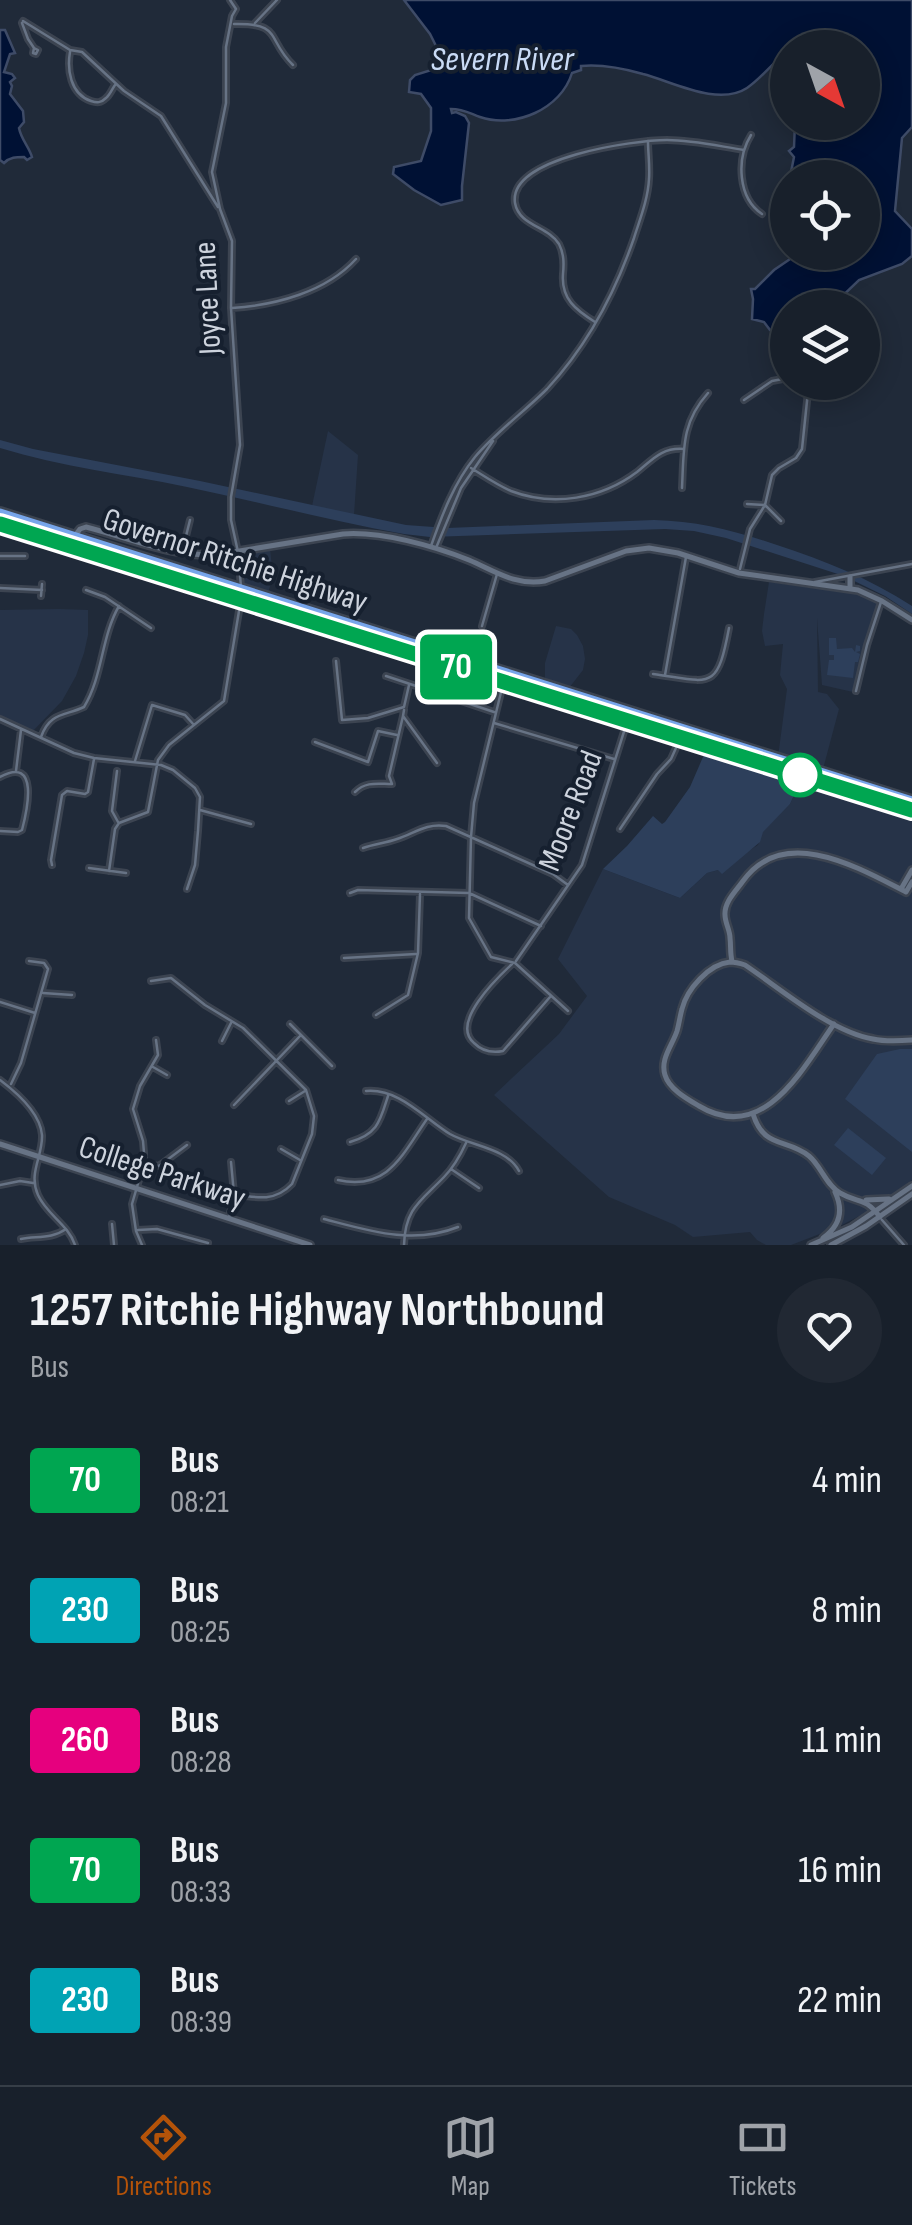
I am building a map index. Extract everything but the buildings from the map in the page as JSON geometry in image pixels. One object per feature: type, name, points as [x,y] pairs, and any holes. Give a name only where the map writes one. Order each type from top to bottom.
[{"type":"highway","name":"Governor Ritchie Highway","points":[[0,513],[664,728],[912,801]]},
{"type":"highway","name":"Governor Ritchie Highway","points":[[0,524],[222,593],[268,598],[503,682],[664,728],[681,738],[912,810]]},
{"type":"highway","points":[[62,542],[69,542],[74,536]]},
{"type":"street","name":"Joyce Lane","points":[[157,764],[170,745],[224,701],[241,594],[238,552],[230,520],[240,445],[231,308],[232,241],[212,172],[226,102],[225,57],[236,9],[230,0]]},
{"type":"street","points":[[254,24],[277,0]]},
{"type":"street","points":[[34,48],[22,21],[70,50],[82,52],[116,84],[152,108],[165,121],[220,209]]},
{"type":"street","points":[[232,24],[263,26],[293,64]]},
{"type":"street","points":[[70,50],[72,84],[82,96],[101,102],[116,84]]},
{"type":"street","points":[[751,135],[740,170],[753,208],[762,214]]},
{"type":"street","points":[[595,322],[575,309],[566,297],[561,249],[552,236],[517,210],[518,186],[530,175],[598,148],[648,141],[694,141],[744,150]]},
{"type":"street","points":[[434,548],[450,504],[471,468],[564,368],[618,284],[642,215],[649,179],[648,141]]},
{"type":"street","points":[[231,308],[280,300],[320,286],[356,259]]},
{"type":"street","points":[[744,400],[770,382]]},
{"type":"street","points":[[682,488],[688,422],[708,393]]},
{"type":"street","points":[[739,573],[750,529],[765,505],[772,474],[796,458],[803,444],[807,400]]},
{"type":"street","points":[[471,468],[510,490],[564,500],[608,488],[662,452],[684,449]]},
{"type":"street","points":[[746,504],[765,505],[781,521]]},
{"type":"street","points":[[182,554],[190,520]]},
{"type":"street","points":[[74,536],[86,527],[182,554],[215,555],[352,533],[377,535],[434,548],[517,582],[531,583],[626,551],[649,548],[686,555],[739,573],[850,588],[882,600],[912,620]]},
{"type":"street","points":[[665,676],[686,555]]},
{"type":"street","points":[[0,556],[25,556]]},
{"type":"street","points":[[812,583],[912,564]]},
{"type":"street","points":[[482,626],[497,573]]},
{"type":"street","points":[[850,577],[850,588]]},
{"type":"street","points":[[41,596],[42,584]]},
{"type":"street","points":[[0,588],[42,590]]},
{"type":"street","points":[[86,590],[152,628]]},
{"type":"street","points":[[856,692],[882,600]]},
{"type":"street","points":[[41,738],[54,718],[84,707],[92,695],[110,621],[118,606]]},
{"type":"street","points":[[652,674],[696,681],[710,677],[721,667],[729,628]]},
{"type":"street","points":[[336,661],[342,720],[368,718],[404,707]]},
{"type":"street","points":[[386,676],[496,712]]},
{"type":"street","points":[[503,682],[474,804],[469,918],[491,957],[514,962],[568,1012]]},
{"type":"street","points":[[355,792],[370,783],[392,784],[390,776],[410,685]]},
{"type":"street","points":[[134,762],[152,704],[185,715],[194,725]]},
{"type":"street","points":[[403,716],[436,763]]},
{"type":"street","points":[[0,720],[74,753],[157,764],[173,770],[195,788],[200,797],[195,864],[187,889]]},
{"type":"street","name":"Moore Road","points":[[551,996],[504,1051],[492,1053],[472,1042],[468,1020],[542,926],[582,864],[628,720]]},
{"type":"street","points":[[494,723],[616,760]]},
{"type":"street","points":[[16,773],[21,730]]},
{"type":"street","points":[[315,742],[368,762],[378,731],[398,736]]},
{"type":"street","points":[[620,829],[671,759],[681,738]]},
{"type":"street","points":[[52,865],[62,794],[88,792],[94,758]]},
{"type":"street","points":[[109,871],[115,829],[119,823],[148,812],[157,764]]},
{"type":"street","points":[[116,770],[112,810],[119,823]]},
{"type":"street","points":[[0,777],[16,773],[29,786],[20,832],[0,831]]},
{"type":"street","points":[[199,810],[251,824]]},
{"type":"street","points":[[363,848],[395,840],[422,826],[446,826],[554,874],[569,886]]},
{"type":"street","points":[[732,962],[724,913],[727,903],[749,873],[772,858],[816,854],[860,868],[904,890]]},
{"type":"street","points":[[89,868],[126,873]]},
{"type":"street","points":[[904,890],[912,870]]},
{"type":"street","points":[[904,890],[912,882]]},
{"type":"street","points":[[376,1015],[408,994],[418,954],[420,892]]},
{"type":"street","points":[[350,893],[469,893],[542,926]]},
{"type":"street","points":[[344,958],[418,954]]},
{"type":"street","points":[[9,1086],[17,1074],[48,969],[30,961]]},
{"type":"street","points":[[834,1024],[785,1092],[770,1106],[753,1114],[710,1112],[676,1090],[665,1076],[664,1062],[686,997],[706,973],[732,962],[745,964],[852,1034],[875,1040],[912,1040]]},
{"type":"street","points":[[150,981],[171,978],[243,1028],[306,1090],[314,1116],[312,1134],[295,1180],[280,1194],[264,1198],[234,1194]]},
{"type":"street","points":[[42,994],[72,995]]},
{"type":"street","points":[[0,1002],[36,1013]]},
{"type":"street","points":[[222,1041],[232,1022]]},
{"type":"street","points":[[290,1024],[332,1066]]},
{"type":"street","points":[[234,1105],[300,1036]]},
{"type":"street","points":[[142,1245],[132,1204],[144,1163],[143,1141],[134,1109],[140,1086],[158,1055],[156,1040]]},
{"type":"street","points":[[152,1066],[168,1075]]},
{"type":"street","points":[[0,1080],[18,1093],[41,1128],[34,1184],[46,1208],[68,1228],[74,1245]]},
{"type":"street","points":[[289,1101],[306,1090]]},
{"type":"street","points":[[366,1091],[376,1090],[400,1099],[451,1135],[504,1156],[518,1171]]},
{"type":"street","points":[[350,1142],[370,1134],[378,1125],[388,1094]]},
{"type":"street","points":[[753,1114],[762,1134],[806,1154],[840,1202],[834,1229],[812,1245]]},
{"type":"street","points":[[338,1180],[368,1182],[384,1176],[428,1118]]},
{"type":"street","points":[[404,1245],[413,1208],[452,1169],[467,1142]]},
{"type":"street","name":"College Parkway","points":[[0,1144],[310,1245]]},
{"type":"street","points":[[144,1163],[159,1166],[187,1145]]},
{"type":"street","points":[[281,1149],[301,1161]]},
{"type":"street","points":[[228,1219],[234,1194],[231,1162]]},
{"type":"street","points":[[452,1169],[479,1188]]},
{"type":"street","points":[[0,1185],[20,1181],[34,1184]]},
{"type":"street","points":[[812,1245],[878,1215],[912,1186]]},
{"type":"street","points":[[834,1189],[863,1200],[883,1201],[900,1195]]},
{"type":"street","points":[[832,1245],[912,1194]]},
{"type":"street","points":[[863,1200],[904,1245]]},
{"type":"street","points":[[324,1219],[404,1238],[430,1237],[458,1227]]},
{"type":"street","points":[[112,1224],[114,1245]]},
{"type":"street","points":[[21,1239],[56,1236],[68,1228]]},
{"type":"street","points":[[136,1230],[152,1228],[208,1243]]},
{"type":"shaded area","points":[[328,431],[358,455],[354,515],[312,506]]},
{"type":"shaded area","points":[[0,440],[406,525],[447,528],[654,520],[701,525],[762,540],[846,571],[912,606],[912,614],[844,576],[694,531],[430,537],[404,534],[46,460],[0,448]]},
{"type":"shaded area","points":[[270,548],[273,578],[267,595],[244,587],[240,554]]},
{"type":"shaded area","points":[[769,582],[819,589],[820,584],[837,585],[882,601],[853,692],[822,685],[817,618],[818,692],[827,694],[839,709],[823,769],[778,757],[787,689],[780,675],[783,644],[765,646],[762,631]]},
{"type":"shaded area","points":[[0,610],[88,610],[84,653],[62,701],[30,734],[0,718]]},
{"type":"shaded area","points":[[556,626],[571,629],[583,646],[583,670],[569,688],[545,681],[545,663]]},
{"type":"shaded area","points":[[829,638],[836,638],[837,649],[852,648],[855,652],[856,645],[860,646],[853,678],[827,675],[829,660],[834,660],[834,655],[829,655]]},
{"type":"shaded area","points":[[706,750],[801,780],[790,804],[763,832],[760,842],[722,874],[718,870],[707,873],[680,898],[603,869],[653,816],[662,824],[665,822],[690,787]]},
{"type":"shaded area","points":[[801,780],[912,816],[912,1180],[867,1212],[791,1245],[766,1245],[750,1232],[693,1237],[675,1225],[609,1197],[494,1095],[559,1034],[587,996],[558,959],[603,869],[680,898],[707,873],[758,845],[762,832],[790,804]]},
{"type":"shaded area","points":[[912,1049],[912,1152],[845,1099],[877,1054]]},
{"type":"shaded area","points":[[848,1128],[886,1158],[872,1175],[834,1145]]},
{"type":"water","name":"Severn River","points":[[404,0],[912,0],[912,127],[902,138],[895,211],[912,229],[912,256],[902,264],[859,280],[849,290],[770,290],[770,330],[764,322],[752,319],[751,289],[774,270],[880,270],[880,160],[793,160],[789,151],[794,140],[880,140],[880,30],[770,30],[770,68],[747,88],[735,93],[709,94],[627,70],[581,66],[581,70],[572,73],[558,97],[522,118],[494,120],[451,109],[452,113],[465,116],[469,123],[462,200],[441,205],[393,174],[394,167],[421,161],[431,131],[431,108],[421,94],[409,92],[410,80],[415,75],[441,67],[443,60],[430,34]]},
{"type":"water","points":[[0,30],[5,30],[15,53],[10,54],[4,72],[15,78],[10,82],[10,94],[23,111],[24,122],[19,128],[32,157],[13,158],[4,163],[0,160]]},
{"type":"bus line","name":"70","points":[[0,524],[912,810]]}]
